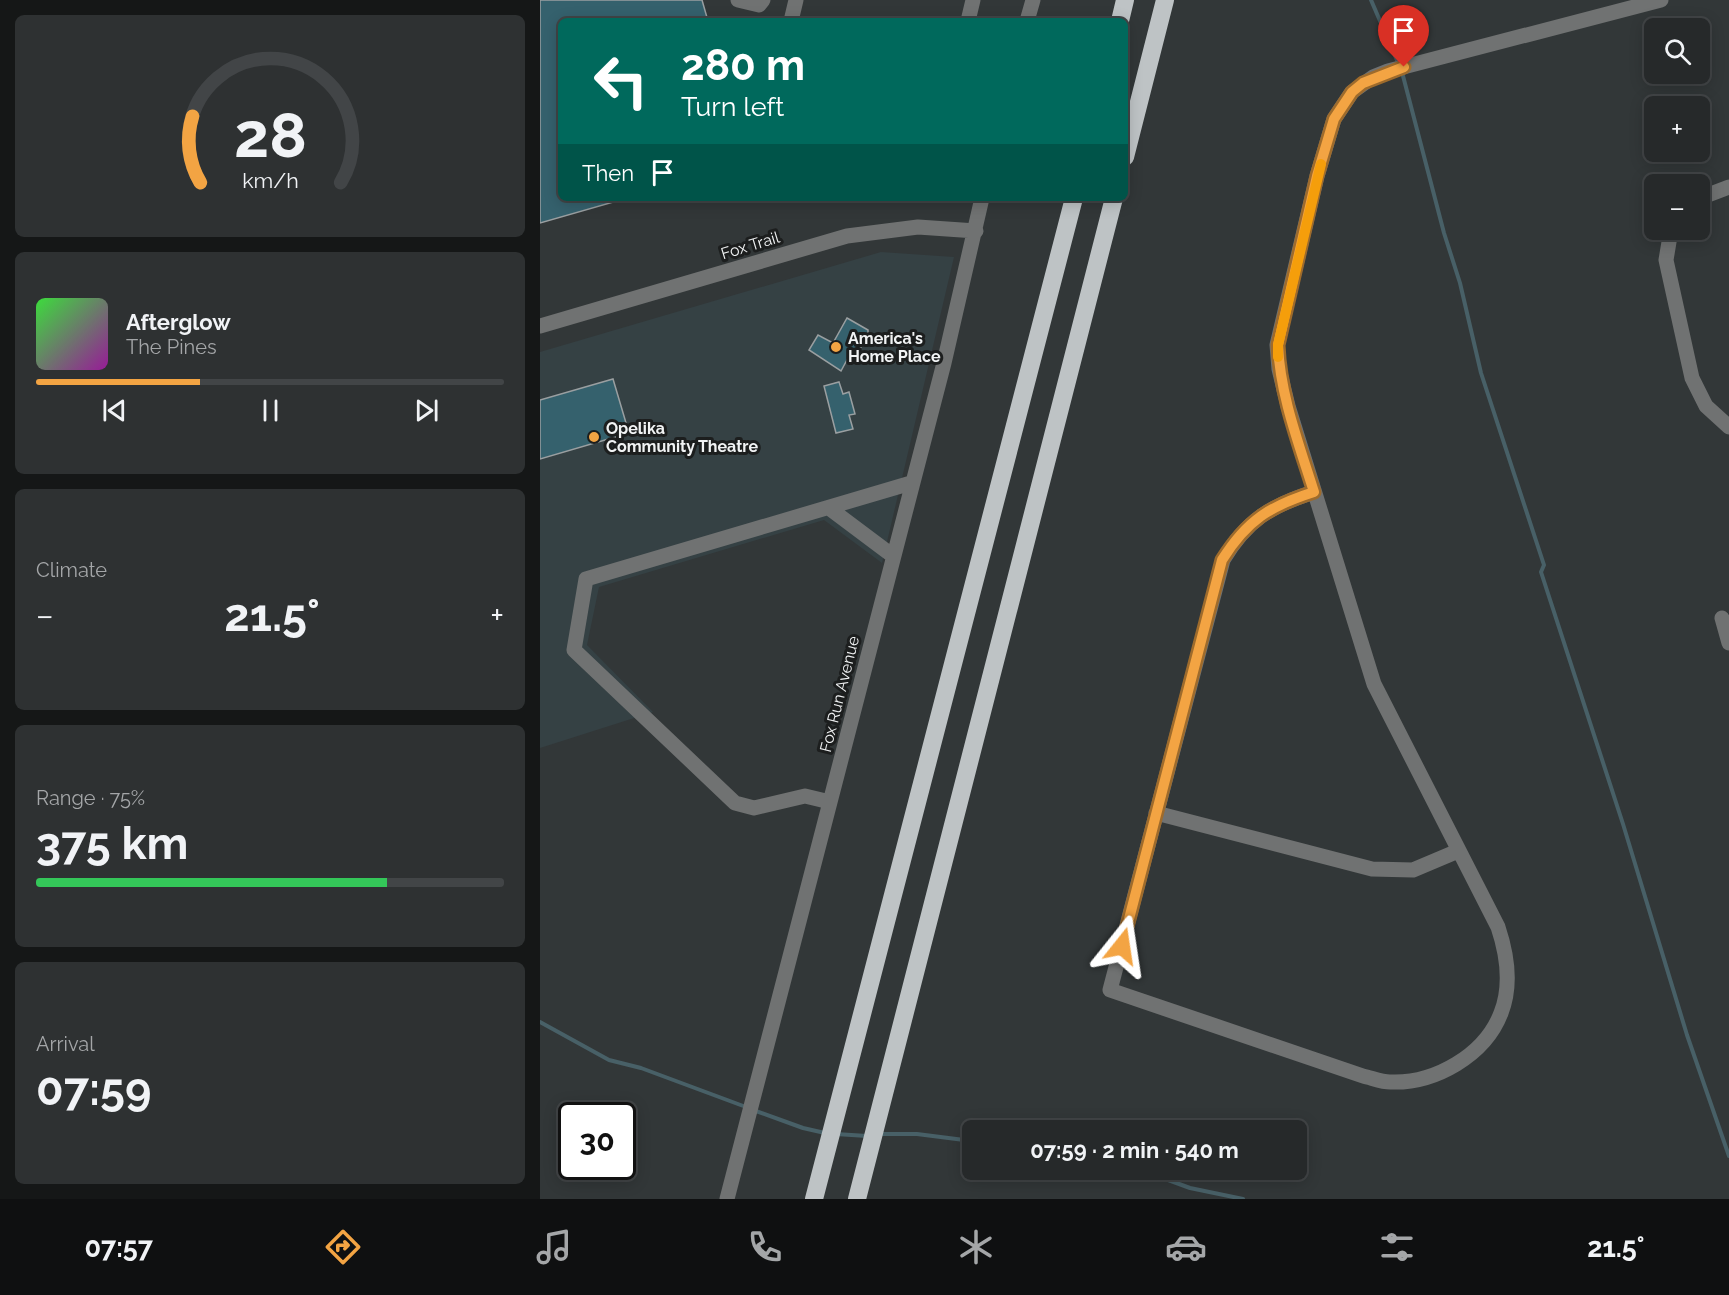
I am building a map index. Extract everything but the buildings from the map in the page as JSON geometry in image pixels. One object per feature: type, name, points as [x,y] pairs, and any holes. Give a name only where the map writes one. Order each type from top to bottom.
[{"type":"highway","points":[[1121,18],[1125,0]]},
{"type":"highway","points":[[1128,145],[1166,0]]},
{"type":"highway","points":[[814,1199],[1073,201]]},
{"type":"highway","points":[[857,1199],[1113,201]]},
{"type":"street","points":[[738,0],[759,5],[764,0]]},
{"type":"street","points":[[792,18],[796,0]]},
{"type":"street","points":[[969,18],[973,0]]},
{"type":"street","points":[[1028,18],[1033,0]]},
{"type":"street","points":[[1314,492],[1272,508],[1252,522],[1236,538],[1222,560],[1110,990],[1363,1076],[1390,1082],[1443,1072],[1482,1042],[1501,1012],[1508,968],[1504,944],[1498,927],[1374,684],[1288,406],[1279,369],[1278,345],[1317,176],[1334,119],[1352,92],[1372,77],[1661,0]]},
{"type":"street","points":[[1710,194],[1729,187]]},
{"type":"street","name":"Fox Run Avenue","points":[[727,1199],[976,231],[981,201]]},
{"type":"street","name":"Fox Trail","points":[[540,326],[847,236],[918,226],[976,231]]},
{"type":"street","points":[[1669,240],[1666,260],[1692,378],[1706,406],[1729,427]]},
{"type":"street","points":[[830,802],[805,796],[754,808],[735,803],[574,650],[586,579],[911,483]]},
{"type":"street","points":[[829,508],[893,556]]},
{"type":"street","points":[[1722,618],[1729,643]]},
{"type":"street","points":[[1156,813],[1372,869],[1413,870],[1458,851]]},
{"type":"shaded area","points":[[881,252],[954,257],[882,563],[824,520],[599,587],[587,645],[653,712],[540,748],[540,352]]},
{"type":"waterway","points":[[1371,0],[1399,65]]},
{"type":"waterway","points":[[1402,72],[1444,233],[1460,283],[1481,373],[1544,565],[1541,572],[1623,824],[1687,1035],[1729,1156]]},
{"type":"waterway","points":[[540,1022],[609,1060],[641,1068],[746,1107]]},
{"type":"waterway","points":[[753,1110],[803,1128],[825,1133]]},
{"type":"waterway","points":[[836,1134],[867,1136]]},
{"type":"waterway","points":[[878,1134],[917,1134],[962,1140]]},
{"type":"waterway","points":[[1168,1180],[1190,1188],[1243,1199]]},
{"type":"slow traffic","points":[[1278,357],[1278,345],[1321,164]]},
{"type":"place","name":"America's Home Place","points":[[836,347]]},
{"type":"place","name":"Opelika Community Theatre","points":[[594,437]]},
{"type":"route","points":[[1122,946],[1222,560],[1236,538],[1252,522],[1272,508],[1314,492],[1288,406],[1279,369],[1278,345],[1317,176],[1334,119],[1352,92],[1363,83],[1372,77],[1404,67]]}]
